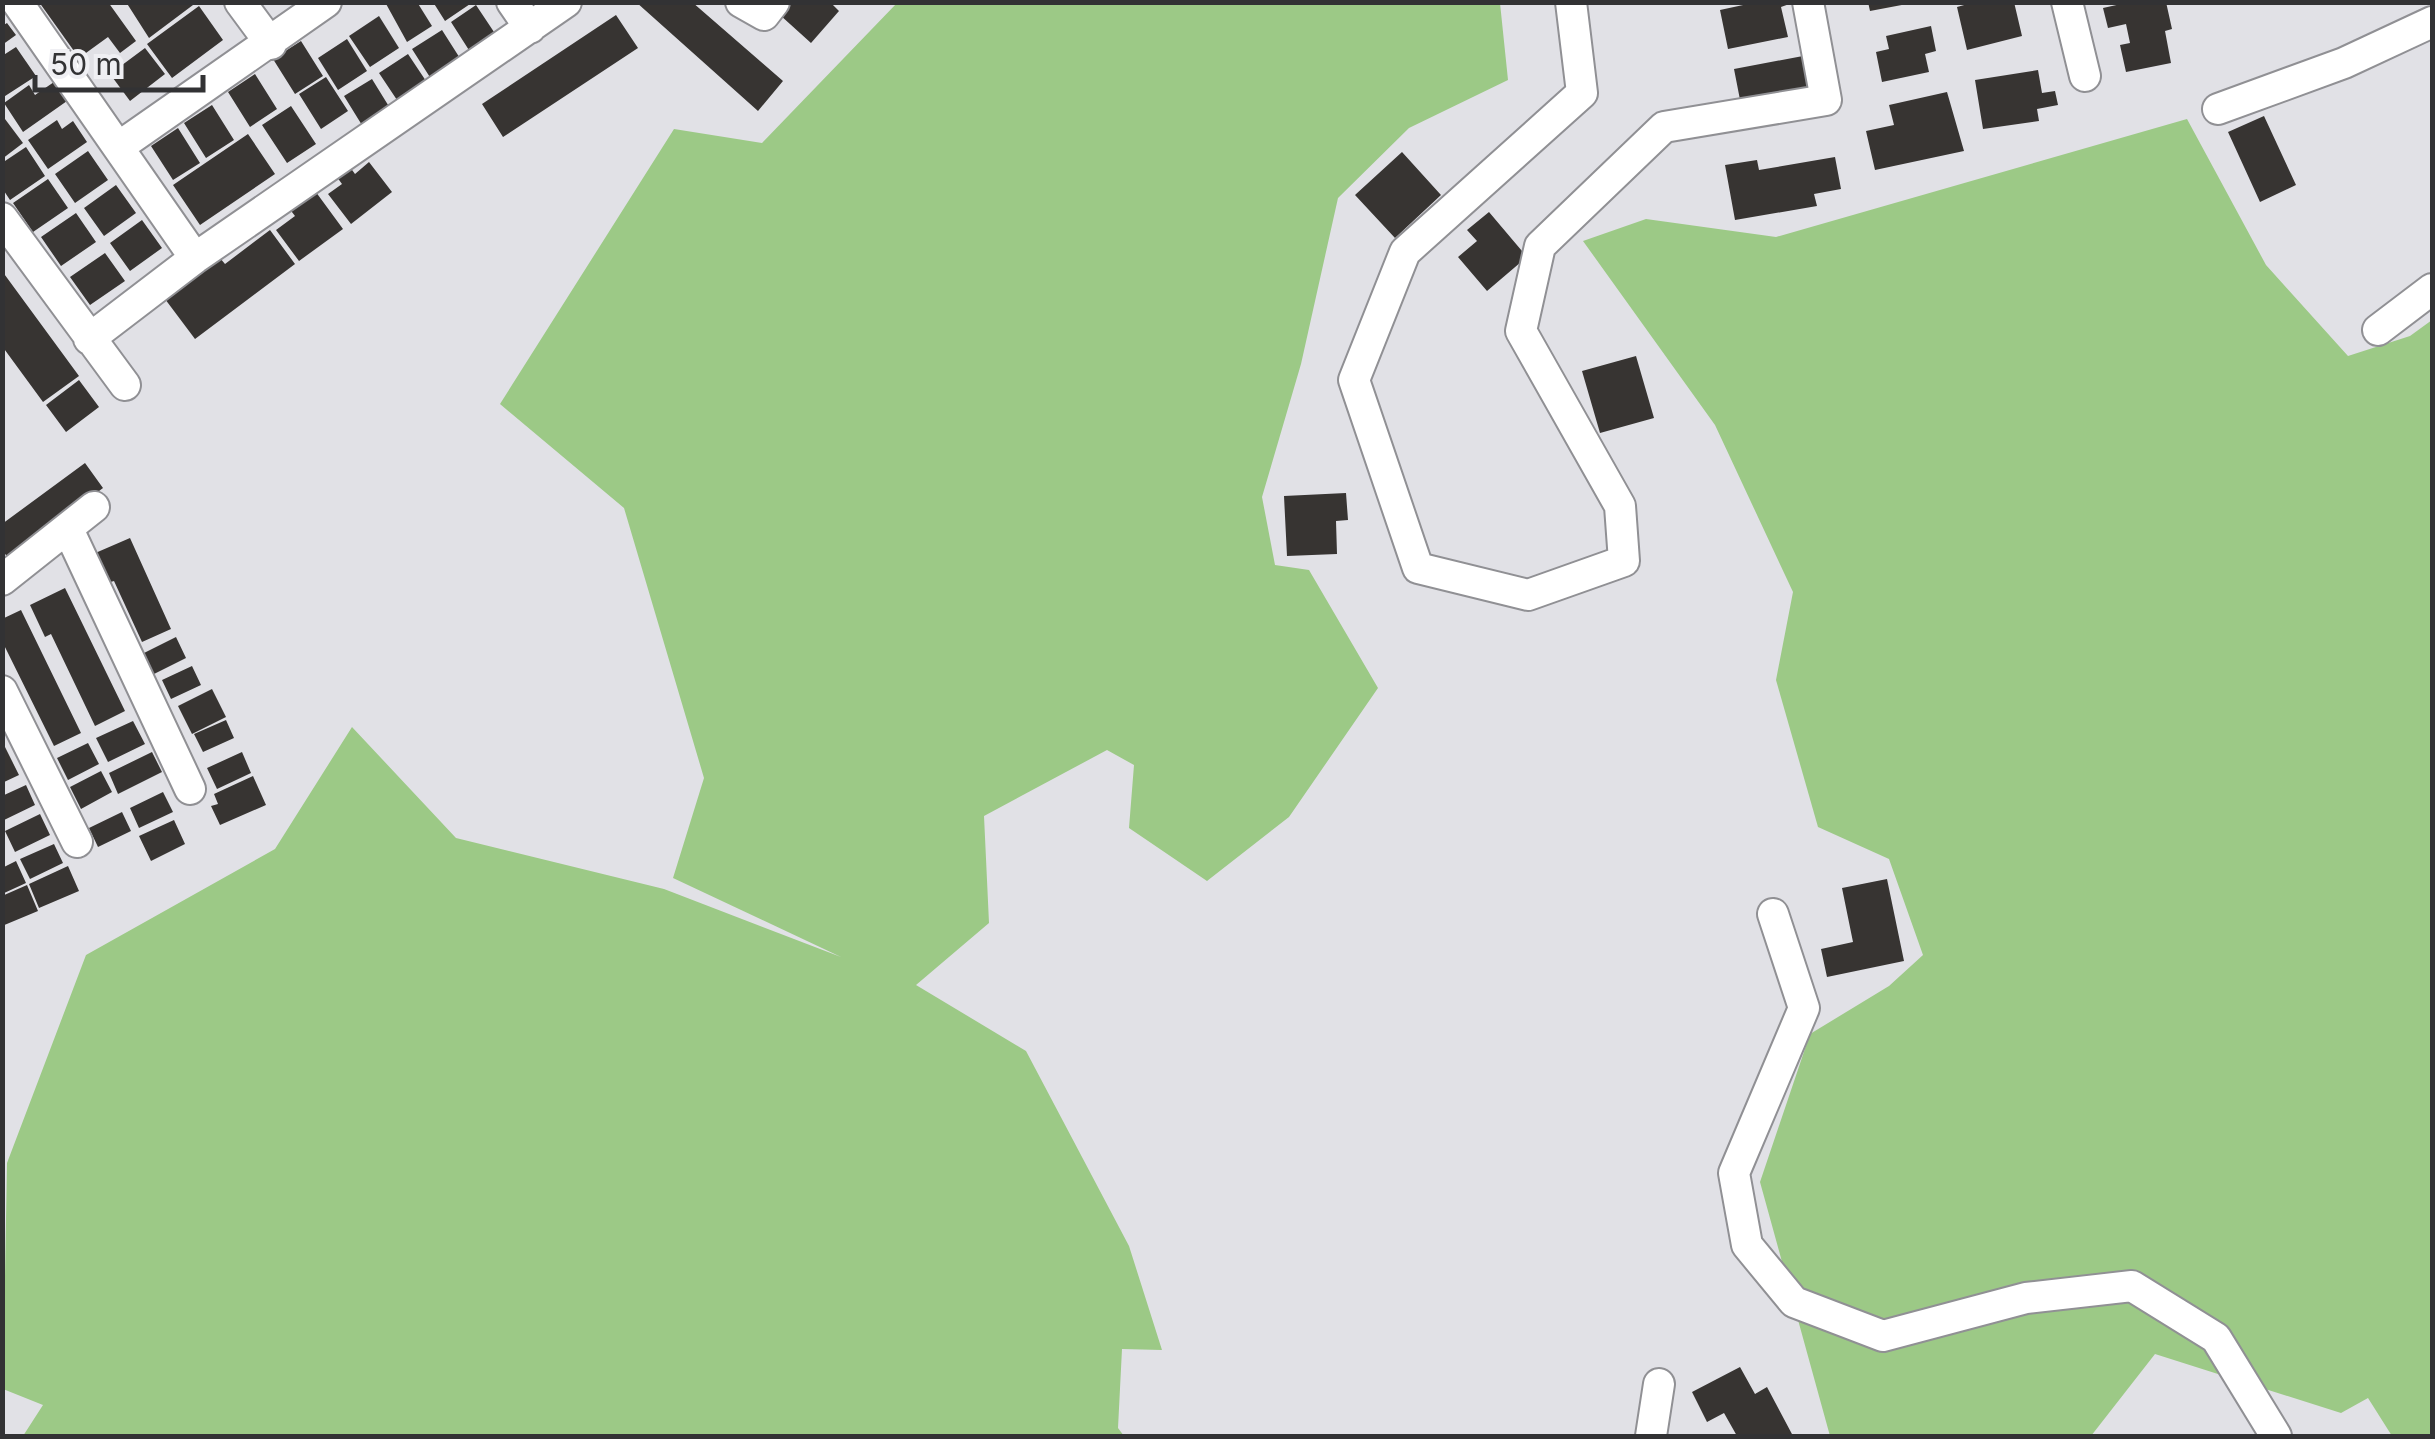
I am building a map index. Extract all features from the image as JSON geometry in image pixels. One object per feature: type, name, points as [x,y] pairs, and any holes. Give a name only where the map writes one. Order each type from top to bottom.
[{"type":"street","points":[[17,2],[195,258]]},
{"type":"street","points":[[240,2],[271,44]]},
{"type":"street","points":[[120,146],[326,2]]},
{"type":"street","points":[[512,2],[530,28]]},
{"type":"street","points":[[90,339],[195,258],[566,2]]},
{"type":"street","points":[[742,2],[764,15],[774,2]]},
{"type":"street","points":[[1571,2],[1582,93],[1405,252],[1354,380],[1418,568],[1528,595],[1624,561],[1620,506],[1521,331],[1540,246],[1664,127],[1826,100],[1808,2]]},
{"type":"street","points":[[2067,2],[2085,76]]},
{"type":"street","points":[[2218,109],[2344,63],[2432,22]]},
{"type":"street","points":[[2,218],[125,385]]},
{"type":"street","points":[[2378,330],[2432,289]]},
{"type":"street","points":[[2,580],[94,508]]},
{"type":"street","points":[[68,529],[190,788]]},
{"type":"street","points":[[2,691],[77,842]]},
{"type":"street","points":[[1772,914],[1804,1008],[1734,1173],[1747,1246],[1794,1302],[1883,1336],[2026,1298],[2132,1286],[2216,1338],[2276,1436]]},
{"type":"street","points":[[1651,1436],[1659,1384]]},
{"type":"green space","points":[[897,3],[1500,3],[1508,80],[1409,128],[1338,198],[1301,364],[1262,497],[1275,565],[1309,570],[1378,688],[1289,817],[1207,881],[1129,828],[1134,765],[1107,750],[984,816],[989,923],[916,985],[1026,1051],[1129,1246],[1162,1350],[1122,1349],[1118,1428],[1124,1436],[23,1436],[43,1405],[3,1389],[7,1163],[86,955],[275,849],[352,727],[456,838],[664,889],[841,957],[673,878],[704,778],[624,508],[500,404],[674,129],[762,143]]},
{"type":"green space","points":[[2187,119],[2266,265],[2348,356],[2410,336],[2432,320],[2432,1436],[2392,1436],[2368,1398],[2341,1413],[2155,1354],[2091,1436],[1830,1436],[1760,1182],[1810,1034],[1889,986],[1923,955],[1889,859],[1818,827],[1776,680],[1793,592],[1715,425],[1583,241],[1646,219],[1776,237]]},
{"type":"building","points":[[39,2],[108,2],[136,41],[120,53],[108,37],[79,58]]},
{"type":"building","points":[[126,2],[197,2],[149,38]]},
{"type":"building","points":[[385,2],[417,2],[432,26],[407,42]]},
{"type":"building","points":[[433,2],[473,2],[445,21]]},
{"type":"building","points":[[636,2],[692,2],[783,81],[758,111]]},
{"type":"building","points":[[791,2],[830,2],[839,11],[811,43],[780,15]]},
{"type":"building","points":[[1757,2],[1795,2],[1781,7],[1788,37],[1728,49],[1720,10]]},
{"type":"building","points":[[1868,2],[1906,2],[1907,4],[1870,11]]},
{"type":"building","points":[[1975,2],[2014,2],[2022,36],[1967,50],[1957,7]]},
{"type":"building","points":[[2130,2],[2166,2],[2172,29],[2165,31],[2171,63],[2126,72],[2120,45],[2130,43],[2126,24],[2108,28],[2103,8]]},
{"type":"building","points":[[476,5],[500,41],[474,58],[451,22]]},
{"type":"building","points":[[199,6],[223,40],[172,78],[147,44]]},
{"type":"building","points":[[616,15],[638,48],[503,137],[482,104]]},
{"type":"building","points":[[379,16],[399,48],[370,67],[349,36]]},
{"type":"building","points":[[7,23],[16,35],[2,45],[2,26]]},
{"type":"building","points":[[1931,26],[1936,51],[1925,54],[1929,72],[1882,82],[1876,52],[1889,49],[1886,36]]},
{"type":"building","points":[[442,30],[463,63],[433,82],[412,49]]},
{"type":"building","points":[[347,39],[367,71],[338,90],[318,58]]},
{"type":"building","points":[[301,41],[323,76],[295,94],[273,59]]},
{"type":"building","points":[[16,47],[36,76],[2,98],[2,56]]},
{"type":"building","points":[[145,48],[165,74],[130,101],[110,74]]},
{"type":"building","points":[[408,54],[430,87],[401,106],[379,73]]},
{"type":"building","points":[[1803,56],[1810,97],[1742,110],[1734,69]]},
{"type":"building","points":[[2038,70],[2042,93],[2055,91],[2058,105],[2037,109],[2039,121],[1983,129],[1975,80]]},
{"type":"building","points":[[255,74],[277,109],[250,127],[228,92]]},
{"type":"building","points":[[326,77],[348,111],[321,129],[299,94]]},
{"type":"building","points":[[372,79],[393,113],[365,130],[344,96]]},
{"type":"building","points":[[54,82],[67,101],[23,132],[4,103],[29,85],[35,95]]},
{"type":"building","points":[[1947,92],[1964,151],[1875,170],[1866,131],[1894,125],[1889,105]]},
{"type":"building","points":[[212,105],[234,140],[206,158],[184,123]]},
{"type":"building","points":[[291,106],[316,144],[287,163],[262,125]]},
{"type":"building","points":[[2,115],[23,143],[2,159]]},
{"type":"building","points":[[2264,116],[2296,185],[2260,202],[2228,132]]},
{"type":"building","points":[[57,120],[62,129],[73,121],[87,142],[48,169],[28,140]]},
{"type":"building","points":[[178,128],[200,163],[173,180],[151,146]]},
{"type":"building","points":[[248,134],[275,174],[200,225],[173,185]]},
{"type":"building","points":[[26,147],[45,176],[10,200],[2,188],[2,163]]},
{"type":"building","points":[[88,151],[108,180],[75,203],[55,174]]},
{"type":"building","points":[[1402,152],[1441,195],[1395,238],[1355,195]]},
{"type":"building","points":[[1835,157],[1841,189],[1814,194],[1817,206],[1735,220],[1725,165],[1757,160],[1759,170]]},
{"type":"building","points":[[369,162],[392,192],[351,224],[328,194],[342,184],[334,173],[347,163],[355,174]]},
{"type":"building","points":[[48,179],[68,208],[33,232],[13,203]]},
{"type":"building","points":[[310,184],[343,229],[299,261],[276,230],[295,216],[285,203]]},
{"type":"building","points":[[116,185],[136,213],[104,236],[84,208]]},
{"type":"building","points":[[1489,212],[1527,257],[1487,291],[1458,257],[1477,241],[1467,230]]},
{"type":"building","points":[[76,213],[96,242],[61,266],[41,237]]},
{"type":"building","points":[[142,220],[162,248],[130,271],[110,243]]},
{"type":"building","points":[[270,230],[295,264],[195,339],[165,299],[220,258],[225,264]]},
{"type":"building","points":[[105,253],[125,281],[90,305],[70,277]]},
{"type":"building","points":[[2,271],[79,376],[43,402],[2,346]]},
{"type":"building","points":[[1636,356],[1654,418],[1600,433],[1582,371]]},
{"type":"building","points":[[79,380],[99,407],[66,432],[46,405]]},
{"type":"building","points":[[85,463],[103,488],[9,559],[2,550],[2,524]]},
{"type":"building","points":[[1346,493],[1348,520],[1336,521],[1337,554],[1287,556],[1284,496]]},
{"type":"building","points":[[130,538],[171,629],[142,642],[114,581],[107,583],[93,554]]},
{"type":"building","points":[[65,588],[125,711],[95,726],[51,634],[45,637],[30,605]]},
{"type":"building","points":[[21,610],[81,733],[54,746],[2,641],[2,619]]},
{"type":"building","points":[[176,637],[186,658],[152,675],[142,654]]},
{"type":"building","points":[[192,666],[201,685],[171,699],[162,680]]},
{"type":"building","points":[[212,689],[226,717],[192,734],[178,706]]},
{"type":"building","points":[[226,720],[234,738],[203,752],[194,734]]},
{"type":"building","points":[[133,721],[145,744],[108,762],[96,738]]},
{"type":"building","points":[[2,741],[19,775],[2,783]]},
{"type":"building","points":[[88,743],[99,764],[68,780],[57,758]]},
{"type":"building","points":[[152,752],[162,772],[118,794],[109,773]]},
{"type":"building","points":[[242,752],[251,773],[217,789],[207,768]]},
{"type":"building","points":[[101,771],[112,792],[81,809],[70,787]]},
{"type":"building","points":[[253,776],[266,805],[220,825],[211,806],[218,804],[214,794]]},
{"type":"building","points":[[26,785],[35,805],[2,821],[2,796]]},
{"type":"building","points":[[163,792],[173,812],[139,828],[130,808]]},
{"type":"building","points":[[122,812],[131,831],[98,847],[89,828]]},
{"type":"building","points":[[40,814],[50,835],[15,852],[5,831]]},
{"type":"building","points":[[174,820],[185,844],[151,861],[139,836]]},
{"type":"building","points":[[54,844],[63,863],[30,879],[20,859]]},
{"type":"building","points":[[16,861],[26,883],[2,894],[2,868]]},
{"type":"building","points":[[68,866],[79,891],[39,908],[29,884]]},
{"type":"building","points":[[1887,879],[1904,961],[1827,977],[1821,949],[1853,942],[1842,888]]},
{"type":"building","points":[[27,885],[38,911],[2,926],[2,896]]},
{"type":"building","points":[[1740,1367],[1755,1394],[1767,1387],[1793,1436],[1737,1436],[1724,1413],[1707,1422],[1692,1392]]}]
